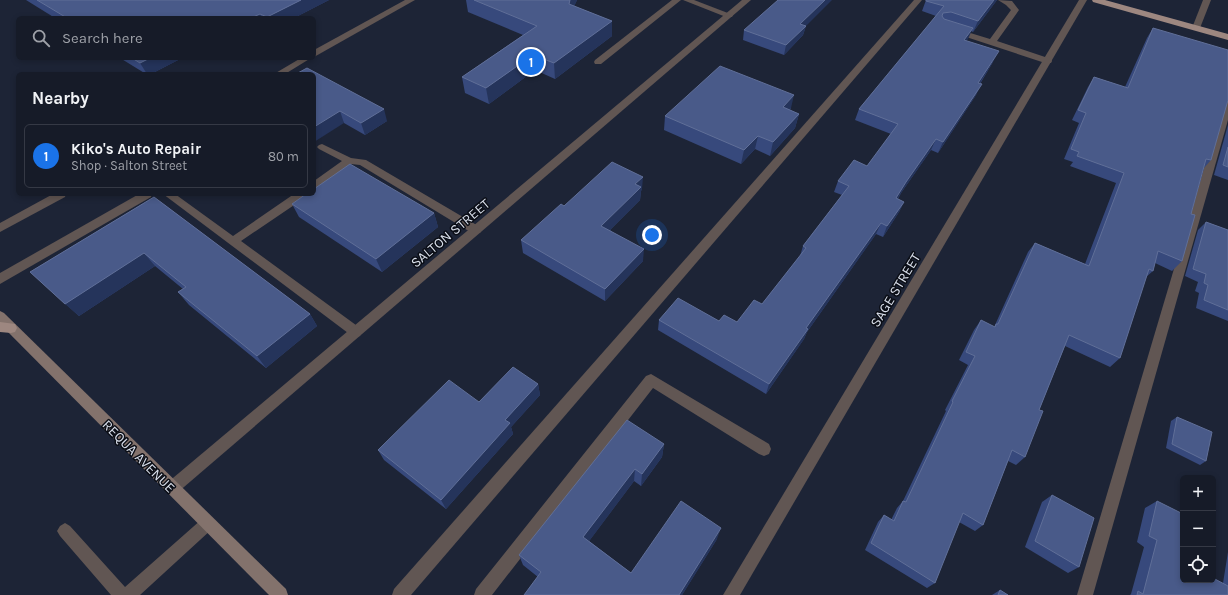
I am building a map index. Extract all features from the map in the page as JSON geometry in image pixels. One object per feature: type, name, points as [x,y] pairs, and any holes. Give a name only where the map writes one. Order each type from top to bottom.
[{"type":"main road","points":[[1096,0],[1228,37]]},
{"type":"street","points":[[316,53],[411,0]]},
{"type":"street","points":[[598,62],[677,0]]},
{"type":"street","points":[[687,0],[729,15]]},
{"type":"street","name":"SALTON STREET","points":[[172,488],[747,0]]},
{"type":"street","points":[[400,595],[918,0]]},
{"type":"street","points":[[992,42],[1015,10],[1009,3],[1002,0]]},
{"type":"street","name":"SAGE STREET","points":[[731,595],[1083,0]]},
{"type":"street","points":[[1196,28],[1207,0]]},
{"type":"street","points":[[943,26],[1048,61]]},
{"type":"street","points":[[282,72],[303,60]]},
{"type":"street","points":[[1085,595],[1228,104]]},
{"type":"street","points":[[322,147],[349,161],[362,162],[476,230]]},
{"type":"street","points":[[316,185],[349,161]]},
{"type":"street","points":[[0,228],[57,196]]},
{"type":"street","points":[[0,279],[144,196]]},
{"type":"street","points":[[171,196],[356,332]]},
{"type":"street","points":[[233,241],[299,196]]},
{"type":"street","name":"REQUA AVENUE","points":[[0,316],[6,327],[280,595]]},
{"type":"street","points":[[482,595],[651,380],[764,449]]},
{"type":"street","points":[[128,595],[207,524]]},
{"type":"street","points":[[65,531],[122,595]]},
{"type":"building","points":[[37,0],[301,0],[269,16],[260,14],[256,16],[64,16]]},
{"type":"building","points":[[474,0],[570,0],[569,4],[612,21],[554,63],[533,55],[486,88],[462,77],[537,26]]},
{"type":"building","points":[[778,0],[825,0],[800,24],[806,26],[786,45],[744,30]]},
{"type":"building","points":[[926,0],[994,0],[978,21],[951,12],[943,13],[942,16],[944,19],[973,28],[964,40],[999,51],[978,83],[982,84],[943,142],[936,139],[906,182],[896,198],[904,202],[887,226],[881,223],[806,328],[808,329],[769,384],[659,320],[678,298],[719,321],[724,315],[737,322],[754,300],[762,304],[806,248],[803,246],[849,186],[838,181],[854,160],[867,166],[898,124],[859,109],[944,6]]},
{"type":"building","points":[[1153,28],[1228,50],[1228,100],[1211,160],[1206,159],[1191,214],[1195,215],[1182,261],[1158,251],[1153,271],[1149,269],[1120,358],[1069,335],[1039,410],[1043,411],[1025,457],[1012,450],[983,525],[963,513],[935,583],[871,543],[884,515],[894,521],[903,501],[906,502],[953,402],[952,401],[975,356],[966,352],[981,320],[995,327],[996,324],[998,324],[1035,243],[1089,266],[1124,173],[1077,156],[1079,152],[1071,149],[1086,113],[1078,110],[1094,77],[1128,88]]},
{"type":"building","points":[[135,60],[146,60],[140,63]]},
{"type":"building","points":[[720,66],[794,95],[783,107],[799,114],[773,142],[758,136],[744,150],[665,116]]},
{"type":"building","points":[[307,68],[315,72],[300,72]]},
{"type":"building","points":[[316,73],[384,109],[361,123],[340,111],[316,126]]},
{"type":"building","points":[[1228,147],[1228,167],[1223,165]]},
{"type":"building","points":[[612,162],[643,177],[635,184],[641,187],[601,226],[644,249],[605,289],[521,240],[561,204],[564,206]]},
{"type":"building","points":[[350,164],[434,213],[376,259],[292,204],[303,196],[316,196],[316,188]]},
{"type":"building","points":[[154,197],[310,314],[257,356],[178,292],[186,287],[144,253],[65,304],[30,272]]},
{"type":"building","points":[[1206,222],[1228,230],[1228,310],[1204,300],[1208,285],[1204,283],[1206,274],[1193,269]]},
{"type":"building","points":[[513,367],[538,384],[505,420],[510,423],[441,500],[378,450],[449,380],[479,402]]},
{"type":"building","points":[[1177,417],[1212,432],[1206,461],[1172,444]]},
{"type":"building","points":[[627,420],[664,444],[642,474],[635,469],[583,537],[631,573],[681,501],[721,528],[679,595],[524,595],[541,572],[519,555]]},
{"type":"building","points":[[1052,495],[1094,518],[1079,567],[1035,541]]},
{"type":"building","points":[[1157,501],[1180,512],[1180,583],[1216,583],[1216,580],[1228,586],[1228,595],[1137,595],[1138,591],[1143,594],[1157,540],[1149,536]]},
{"type":"building","points":[[1000,590],[1008,595],[998,595]]},
{"type":"place","name":"Kiko's Auto Repair","points":[[531,62]]}]
